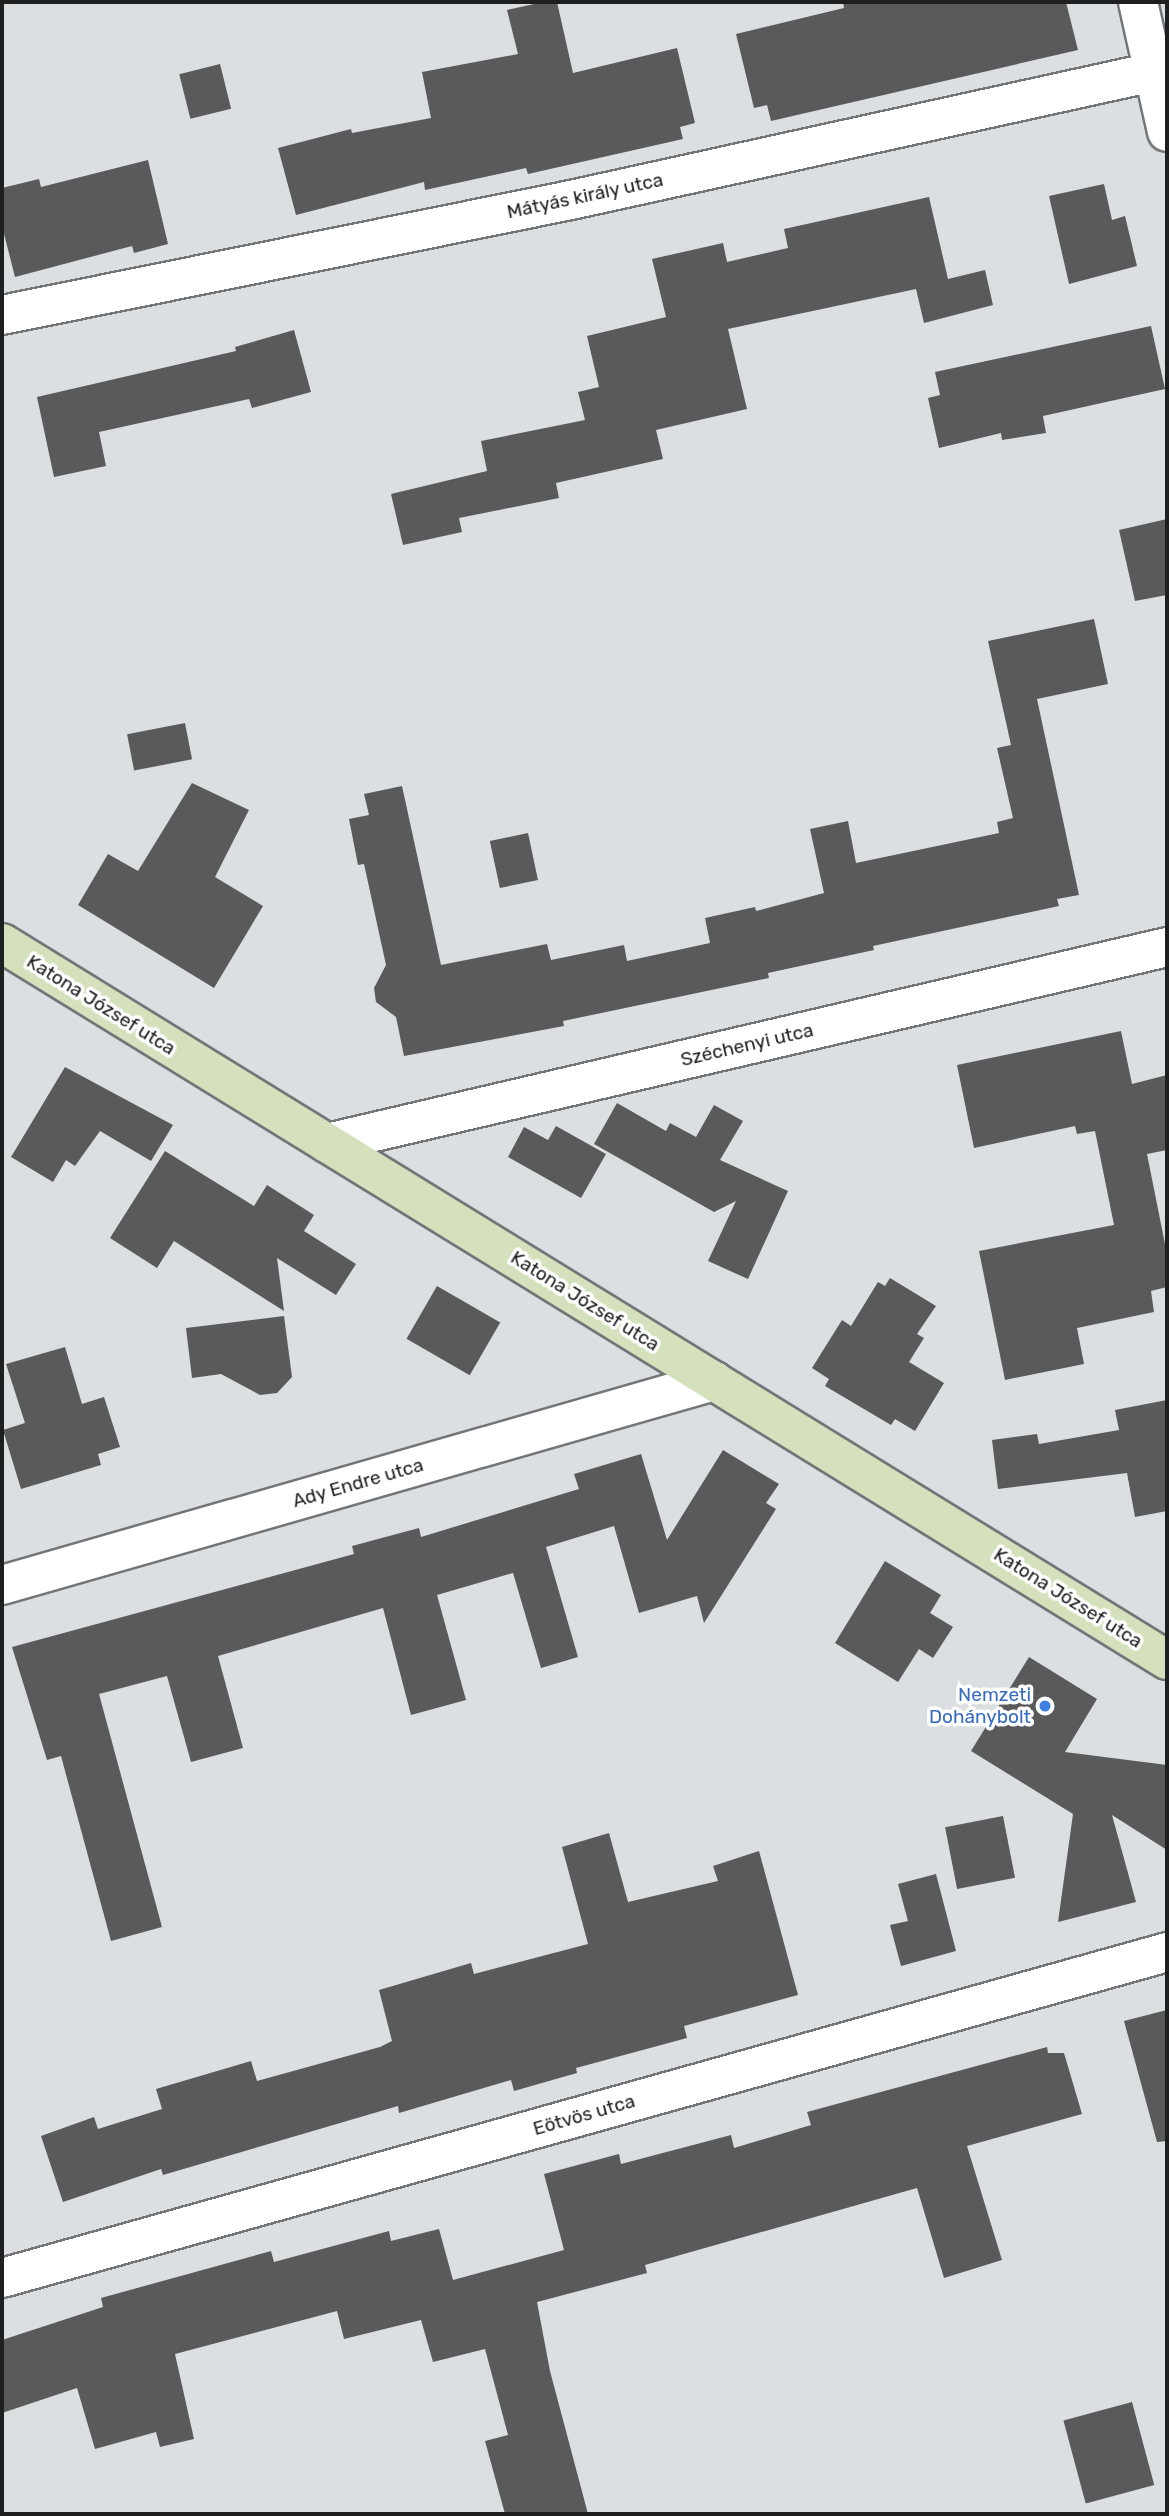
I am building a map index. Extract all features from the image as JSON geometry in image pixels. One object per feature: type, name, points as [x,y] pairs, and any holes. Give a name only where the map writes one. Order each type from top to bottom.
[{"type":"main road","name":"Katona József utca","points":[[2,943],[1167,1660]]},
{"type":"street","points":[[1138,2],[1161,70],[1167,132]]},
{"type":"street","name":"Mátyás király utca","points":[[2,316],[571,200],[1161,70]]},
{"type":"street","name":"Széchenyi utca","points":[[327,1143],[1167,947]]},
{"type":"street","name":"Ady Endre utca","points":[[2,1585],[714,1381]]},
{"type":"street","name":"Eötvös utca","points":[[2,2277],[1167,1952]]},
{"type":"building","points":[[543,2],[557,2],[573,73],[677,48],[695,123],[680,127],[683,139],[528,174],[526,168],[425,190],[424,182],[296,215],[278,148],[351,129],[352,133],[431,118],[422,72],[518,54],[507,10]]},
{"type":"building","points":[[843,2],[1066,2],[1078,50],[771,121],[767,105],[754,108],[736,34],[844,8]]},
{"type":"building","points":[[220,64],[231,109],[190,119],[179,74]]},
{"type":"building","points":[[148,160],[168,244],[134,253],[132,246],[15,277],[2,226],[2,188],[39,179],[41,187]]},
{"type":"building","points":[[1104,184],[1112,220],[1125,216],[1137,266],[1069,284],[1049,196]]},
{"type":"building","points":[[929,197],[948,279],[985,270],[993,305],[924,323],[916,289],[728,329],[747,409],[656,430],[663,459],[556,483],[559,498],[459,518],[462,532],[403,545],[391,494],[487,471],[481,441],[585,420],[578,392],[599,387],[587,336],[666,317],[652,259],[723,243],[727,262],[788,248],[784,229]]},
{"type":"building","points":[[1151,326],[1165,389],[1043,416],[1046,433],[1002,440],[1001,433],[939,448],[928,398],[940,395],[935,372]]},
{"type":"building","points":[[294,330],[311,392],[252,408],[249,399],[99,432],[106,466],[54,477],[37,397],[236,351],[235,347]]},
{"type":"building","points":[[1167,519],[1167,595],[1135,601],[1119,530]]},
{"type":"building","points":[[1094,619],[1108,684],[1037,699],[1079,895],[1057,899],[1059,906],[873,946],[874,950],[768,973],[769,978],[563,1021],[564,1026],[404,1056],[396,1017],[376,1002],[374,988],[386,965],[364,864],[358,865],[349,819],[369,815],[364,794],[402,786],[441,965],[547,944],[551,960],[624,945],[627,961],[710,943],[705,918],[755,907],[756,911],[824,893],[810,829],[848,821],[856,863],[999,833],[997,822],[1013,818],[997,748],[1011,745],[988,641]]},
{"type":"building","points":[[185,723],[192,759],[134,771],[127,734]]},
{"type":"building","points":[[192,783],[249,810],[215,877],[263,906],[214,988],[78,905],[108,854],[138,871]]},
{"type":"building","points":[[528,833],[538,880],[500,888],[490,841]]},
{"type":"building","points":[[1121,1031],[1132,1084],[1167,1075],[1167,1150],[1147,1154],[1167,1254],[1167,1287],[1151,1291],[1154,1312],[1077,1328],[1084,1364],[1005,1380],[979,1251],[1114,1225],[1095,1131],[1077,1134],[1075,1126],[974,1148],[957,1065]]},
{"type":"building","points":[[65,1067],[173,1125],[151,1161],[100,1131],[75,1166],[66,1160],[53,1182],[11,1157]]},
{"type":"building","points":[[617,1103],[666,1131],[670,1123],[696,1137],[714,1105],[743,1121],[720,1160],[788,1191],[748,1279],[708,1261],[736,1201],[714,1212],[594,1144]]},
{"type":"building","points":[[556,1126],[606,1154],[581,1198],[508,1157],[524,1127],[548,1140]]},
{"type":"building","points":[[165,1151],[254,1206],[267,1185],[314,1215],[304,1231],[356,1264],[336,1295],[277,1258],[284,1311],[174,1241],[157,1268],[110,1238]]},
{"type":"building","points":[[890,1278],[936,1306],[917,1334],[924,1338],[909,1362],[944,1383],[915,1431],[895,1419],[891,1425],[825,1386],[829,1379],[812,1368],[842,1320],[851,1326],[878,1282],[885,1286]]},
{"type":"building","points":[[437,1286],[500,1322],[470,1375],[406,1339]]},
{"type":"building","points":[[284,1316],[292,1377],[277,1393],[260,1395],[221,1374],[192,1378],[186,1328]]},
{"type":"building","points":[[65,1347],[82,1404],[104,1397],[120,1447],[98,1454],[101,1465],[21,1489],[3,1430],[25,1423],[6,1364]]},
{"type":"building","points":[[1167,1400],[1167,1511],[1135,1517],[1127,1473],[998,1489],[992,1440],[1037,1434],[1039,1444],[1119,1430],[1115,1410]]},
{"type":"building","points":[[723,1450],[779,1484],[766,1503],[776,1509],[704,1623],[697,1596],[639,1613],[614,1526],[546,1547],[578,1657],[541,1668],[513,1573],[437,1595],[466,1700],[411,1715],[383,1608],[218,1656],[243,1748],[191,1762],[167,1676],[99,1694],[162,1927],[111,1941],[61,1756],[47,1760],[12,1647],[354,1554],[352,1546],[419,1528],[421,1537],[579,1489],[574,1474],[641,1454],[667,1540]]},
{"type":"building","points":[[885,1561],[941,1595],[930,1613],[953,1627],[933,1658],[919,1649],[898,1682],[835,1643]]},
{"type":"building","points":[[1029,1657],[1097,1699],[1065,1752],[1167,1765],[1167,1850],[1112,1815],[1136,1902],[1058,1922],[1073,1814],[971,1751]]},
{"type":"building","points":[[1003,1816],[1015,1878],[957,1889],[945,1827]]},
{"type":"building","points":[[609,1833],[628,1902],[718,1881],[713,1866],[759,1851],[798,1995],[684,2026],[687,2038],[576,2068],[577,2073],[514,2091],[511,2080],[399,2113],[398,2106],[163,2175],[161,2169],[63,2202],[41,2136],[94,2117],[98,2129],[162,2109],[156,2089],[251,2061],[257,2081],[380,2047],[392,2041],[379,1990],[471,1963],[474,1974],[588,1944],[562,1847]]},
{"type":"building","points":[[936,1874],[956,1951],[901,1966],[890,1925],[908,1921],[898,1884]]},
{"type":"building","points":[[1167,2010],[1167,2141],[1157,2142],[1124,2021]]},
{"type":"building","points":[[1047,2047],[1048,2053],[1064,2053],[1082,2114],[967,2146],[1002,2260],[944,2278],[917,2188],[645,2265],[647,2273],[537,2302],[550,2371],[588,2514],[505,2514],[485,2441],[508,2435],[485,2349],[433,2362],[421,2320],[344,2339],[337,2311],[175,2354],[194,2439],[160,2447],[156,2432],[95,2449],[77,2388],[2,2413],[2,2340],[103,2307],[101,2298],[271,2251],[274,2262],[389,2231],[391,2241],[439,2229],[453,2280],[564,2250],[544,2174],[619,2154],[621,2164],[731,2135],[734,2148],[811,2125],[807,2112]]},
{"type":"building","points":[[1132,2402],[1154,2485],[1086,2503],[1063,2420]]},
{"type":"place","name":"Nemzeti Dohánybolt","points":[[1045,1706]]}]
